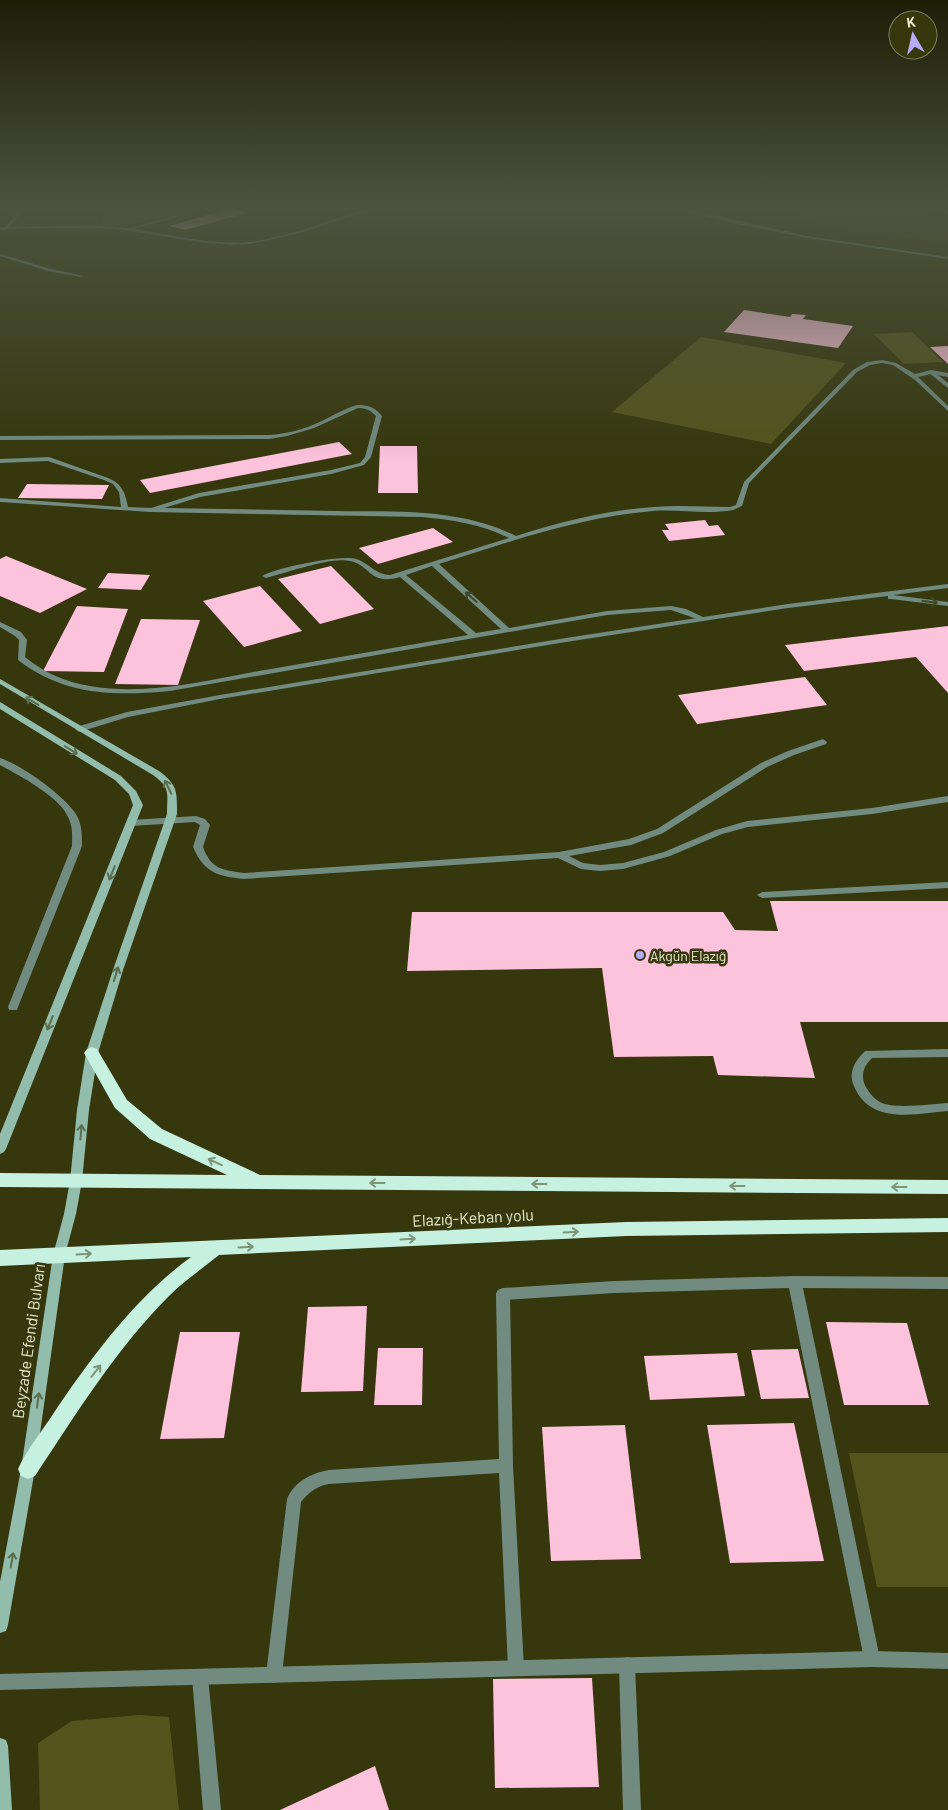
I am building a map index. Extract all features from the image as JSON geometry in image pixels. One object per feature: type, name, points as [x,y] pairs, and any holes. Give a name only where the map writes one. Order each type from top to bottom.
[{"type":"highway","points":[[92,1053],[121,1104],[156,1134],[259,1182]]},
{"type":"highway","name":"Elazığ-Keban yolu","points":[[0,1180],[948,1187]]},
{"type":"highway","name":"Elazığ-Keban yolu","points":[[0,1258],[626,1229],[948,1225]]},
{"type":"highway","points":[[28,1469],[74,1400],[142,1312],[163,1290],[216,1248]]},
{"type":"main road","name":"Beyzade Efendi Bulvarı","points":[[0,682],[167,781],[172,796],[170,820],[121,961],[92,1053],[83,1110],[76,1181],[59,1255],[28,1469],[0,1625]]},
{"type":"main road","points":[[0,705],[130,788],[137,798],[138,804],[0,1149]]},
{"type":"main road","points":[[0,1746],[3,1810]]},
{"type":"street","points":[[266,576],[342,559],[358,561],[378,577],[384,578],[554,526],[631,512],[671,509],[730,509],[739,506],[746,483],[864,364],[890,362],[903,368],[948,408]]},
{"type":"street","points":[[913,376],[931,372],[948,375]]},
{"type":"street","points":[[931,372],[948,386]]},
{"type":"street","points":[[0,438],[268,437],[281,436],[319,425],[348,408],[370,408],[376,411],[379,416],[368,457],[362,464],[331,472],[199,495],[150,510]]},
{"type":"street","points":[[0,461],[49,459],[106,478],[115,482],[122,492],[125,509]]},
{"type":"street","points":[[0,500],[150,510],[422,515],[467,519],[495,528],[515,538]]},
{"type":"street","points":[[434,564],[507,630]]},
{"type":"street","points":[[401,574],[474,636]]},
{"type":"street","points":[[79,729],[127,715],[220,697],[703,619],[948,586]]},
{"type":"street","points":[[878,595],[948,604]]},
{"type":"street","points":[[0,624],[18,634],[23,640],[21,658],[40,674],[102,692],[123,693],[170,689],[607,613],[656,608],[683,611],[703,619]]},
{"type":"street","points":[[131,824],[170,820],[202,821],[205,825],[198,847],[205,864],[217,871],[244,876],[559,855],[631,842],[660,831],[764,765],[823,742]]},
{"type":"street","points":[[0,761],[39,785],[61,803],[72,815],[76,835],[76,846],[12,1007]]},
{"type":"street","points":[[559,855],[581,866],[600,868],[623,866],[667,854],[719,832],[747,824],[872,811],[948,799]]},
{"type":"street","points":[[762,894],[948,884]]},
{"type":"street","points":[[948,1053],[869,1054],[861,1061],[857,1070],[857,1080],[861,1090],[869,1100],[881,1108],[948,1107]]},
{"type":"street","points":[[795,1282],[872,1659]]},
{"type":"street","points":[[516,1668],[506,1466],[503,1294],[567,1289],[795,1282],[948,1283]]},
{"type":"street","points":[[274,1675],[294,1499],[300,1490],[318,1479],[329,1477],[506,1466]]},
{"type":"street","points":[[0,1682],[872,1659],[948,1661]]},
{"type":"street","points":[[627,1665],[632,1810]]},
{"type":"street","points":[[200,1677],[212,1810]]},
{"type":"shaded area","points":[[912,332],[943,362],[904,364],[874,334]]},
{"type":"shaded area","points":[[701,337],[846,363],[771,444],[612,412]]},
{"type":"shaded area","points":[[849,1453],[948,1453],[948,1587],[877,1587]]},
{"type":"shaded area","points":[[139,1715],[169,1717],[179,1810],[40,1810],[38,1743],[72,1721]]},
{"type":"building","points":[[744,310],[790,317],[792,314],[806,315],[803,319],[853,326],[838,348],[724,332]]},
{"type":"building","points":[[948,346],[948,364],[930,347]]},
{"type":"building","points":[[339,442],[352,454],[150,493],[140,480]]},
{"type":"building","points":[[380,446],[417,446],[418,493],[378,493]]},
{"type":"building","points":[[27,484],[109,485],[102,499],[18,498]]},
{"type":"building","points":[[705,520],[709,526],[718,525],[725,535],[669,541],[662,530],[669,530],[665,524]]},
{"type":"building","points":[[433,528],[453,542],[378,564],[359,548]]},
{"type":"building","points":[[6,556],[87,589],[40,613],[0,596],[0,559]]},
{"type":"building","points":[[331,566],[374,609],[320,624],[278,579]]},
{"type":"building","points":[[108,573],[150,575],[141,590],[98,588]]},
{"type":"building","points":[[260,586],[302,631],[244,647],[203,601]]},
{"type":"building","points":[[77,606],[128,609],[104,672],[43,671]]},
{"type":"building","points":[[141,619],[200,620],[178,685],[115,684]]},
{"type":"building","points":[[948,626],[948,693],[916,657],[804,671],[785,645]]},
{"type":"building","points":[[805,677],[827,705],[697,724],[678,695]]},
{"type":"building","points":[[770,901],[948,901],[948,1022],[800,1022],[815,1078],[718,1075],[713,1056],[614,1057],[602,968],[407,971],[412,912],[723,912],[735,930],[778,931]]},
{"type":"building","points":[[367,1306],[363,1391],[301,1392],[308,1307]]},
{"type":"building","points":[[826,1322],[907,1323],[929,1405],[844,1405]]},
{"type":"building","points":[[180,1332],[240,1332],[224,1438],[160,1439]]},
{"type":"building","points":[[378,1348],[423,1348],[422,1405],[374,1405]]},
{"type":"building","points":[[798,1349],[809,1398],[761,1399],[751,1350]]},
{"type":"building","points":[[737,1353],[745,1396],[650,1400],[644,1356]]},
{"type":"building","points":[[794,1423],[824,1561],[730,1563],[707,1425]]},
{"type":"building","points":[[625,1425],[641,1559],[551,1561],[542,1427]]},
{"type":"building","points":[[592,1678],[599,1787],[495,1788],[493,1679]]},
{"type":"building","points":[[375,1766],[389,1810],[280,1810]]},
{"type":"place","name":"Akgün Elazığ","points":[[640,955]]}]
